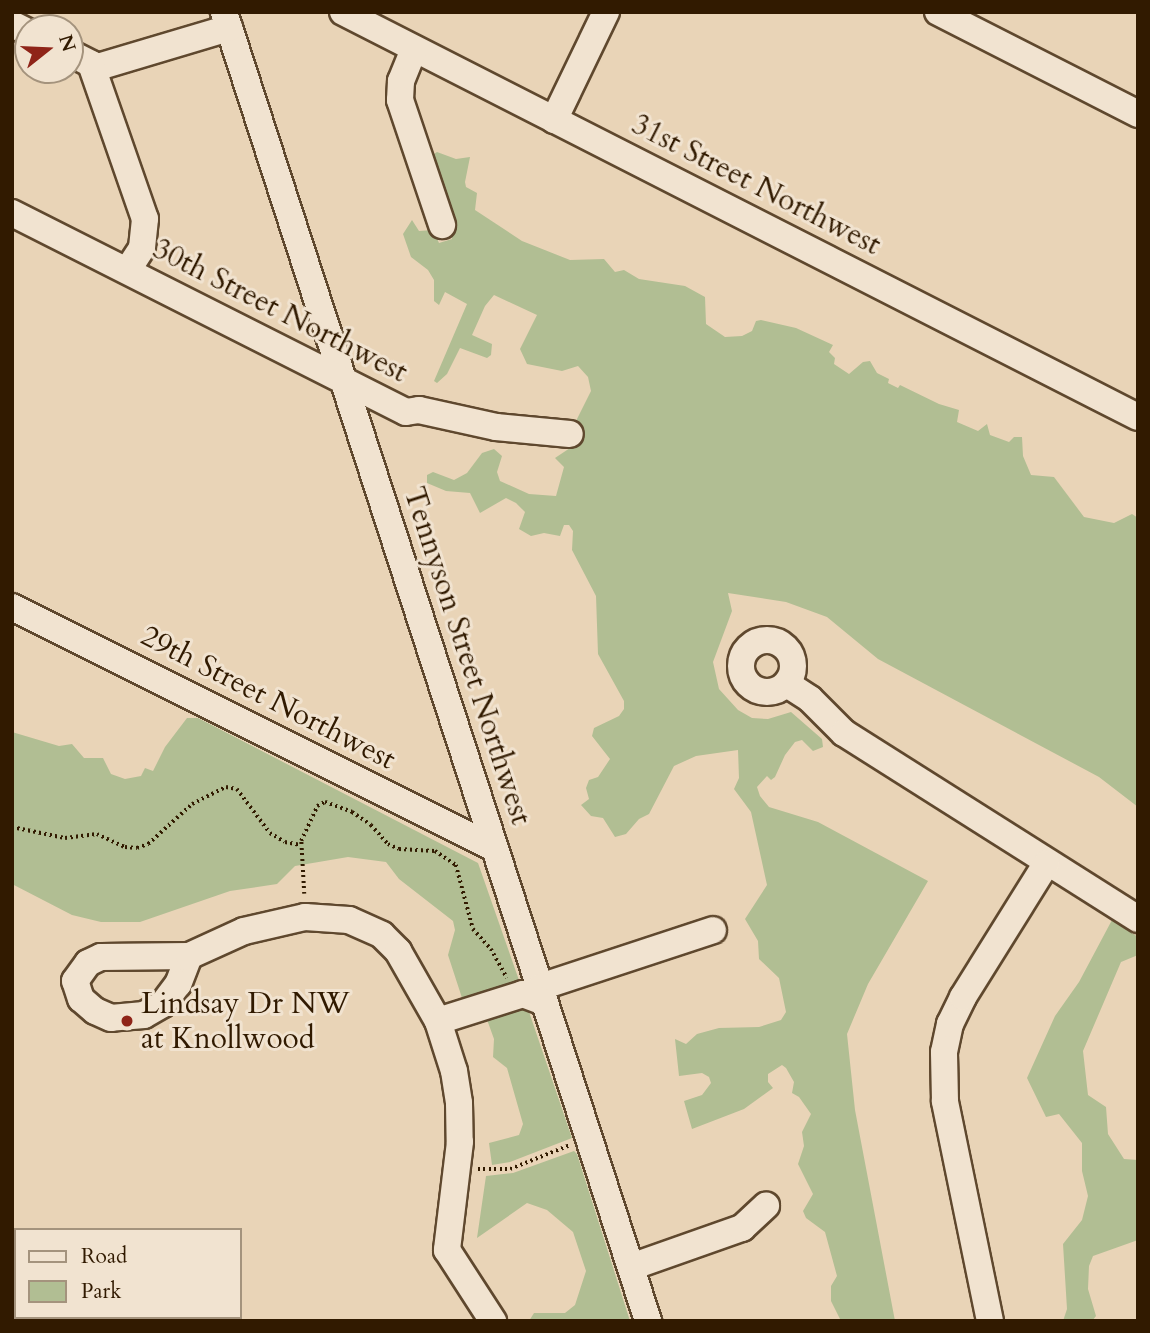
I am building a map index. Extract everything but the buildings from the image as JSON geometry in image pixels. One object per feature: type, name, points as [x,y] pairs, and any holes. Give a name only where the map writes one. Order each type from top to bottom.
[{"type":"street","name":"31st Street Northwest","points":[[343,12],[1138,417]]},
{"type":"street","points":[[554,120],[606,12]]},
{"type":"street","points":[[938,12],[1138,114]]},
{"type":"street","points":[[84,60],[98,67],[226,20]]},
{"type":"street","name":"Tennyson Street Northwest","points":[[226,20],[648,1321]]},
{"type":"street","points":[[415,49],[401,81],[400,100],[442,225]]},
{"type":"street","points":[[84,66],[145,219],[145,239],[127,271]]},
{"type":"street","name":"30th Street Northwest","points":[[12,213],[406,412],[419,410],[496,427],[570,434]]},
{"type":"street","name":"29th Street Northwest","points":[[12,607],[494,848]]},
{"type":"street","points":[[787,684],[810,699],[844,733],[1138,919]]},
{"type":"street","points":[[990,1321],[945,1101],[944,1052],[950,1024],[962,997],[1046,863]]},
{"type":"street","points":[[189,956],[244,931],[305,917],[349,920],[382,935],[398,951],[438,1021],[454,1071],[459,1103],[457,1168],[447,1250],[493,1321]]},
{"type":"street","points":[[438,1021],[523,994],[542,994],[713,930]]},
{"type":"street","points":[[631,1267],[742,1228],[766,1206]]},
{"type":"path","points":[[12,827],[65,838],[97,834],[125,847],[136,848],[148,844],[192,804],[226,787],[237,789],[270,833],[285,842],[301,845]]},
{"type":"path","points":[[305,917],[301,845],[317,807],[325,803],[352,812],[371,825],[388,844],[398,849],[435,851],[456,865],[462,878],[474,929],[505,972],[514,997]]},
{"type":"path","points":[[457,1168],[510,1169],[588,1137]]},
{"type":"green space","points":[[437,152],[456,159],[470,157],[465,182],[466,187],[477,193],[475,210],[522,241],[570,260],[604,259],[615,272],[624,270],[639,279],[685,286],[705,297],[706,324],[725,337],[742,336],[752,331],[756,321],[761,320],[796,328],[833,345],[829,352],[835,358],[834,364],[849,374],[863,362],[870,361],[877,373],[889,379],[888,383],[898,388],[900,385],[939,404],[959,410],[957,422],[978,431],[987,424],[990,435],[1009,442],[1014,437],[1022,437],[1023,456],[1031,475],[1054,477],[1084,517],[1114,523],[1132,514],[1138,518],[1138,807],[1099,777],[878,659],[827,617],[786,602],[728,593],[732,611],[713,662],[719,689],[738,710],[752,718],[768,719],[791,712],[822,739],[823,747],[813,751],[802,740],[795,742],[785,755],[775,777],[771,780],[767,776],[757,787],[760,796],[769,807],[818,822],[928,881],[868,984],[847,1034],[855,1110],[895,1321],[841,1321],[831,1301],[831,1286],[837,1276],[825,1232],[806,1218],[803,1211],[813,1194],[798,1164],[804,1146],[802,1132],[811,1114],[799,1097],[792,1093],[794,1082],[786,1068],[782,1065],[768,1074],[768,1082],[773,1088],[744,1109],[692,1129],[684,1101],[702,1095],[711,1083],[709,1077],[702,1073],[679,1076],[675,1039],[686,1044],[697,1034],[719,1028],[759,1027],[781,1020],[786,1012],[779,978],[759,959],[758,941],[745,919],[767,885],[751,812],[734,789],[739,778],[738,750],[696,756],[674,766],[649,814],[639,819],[626,834],[615,837],[603,818],[591,816],[581,805],[589,799],[586,788],[589,780],[598,777],[610,759],[592,736],[594,728],[619,716],[624,709],[624,701],[598,654],[596,596],[572,550],[573,531],[569,525],[564,525],[560,536],[544,533],[531,536],[519,529],[525,512],[516,503],[506,498],[480,513],[470,493],[446,491],[427,483],[427,475],[433,472],[454,480],[467,473],[482,453],[494,449],[502,456],[497,472],[500,481],[529,494],[556,496],[564,467],[555,458],[579,442],[576,421],[591,391],[588,377],[578,366],[562,371],[527,364],[520,349],[537,315],[494,295],[485,306],[472,335],[492,344],[491,355],[487,358],[460,348],[447,374],[437,383],[434,381],[467,304],[445,292],[439,305],[434,301],[434,280],[428,270],[411,257],[403,234],[412,220],[419,231],[433,230],[439,243],[452,239],[432,178],[431,156]]},
{"type":"green space","points":[[187,718],[198,718],[478,863],[521,986],[463,1001],[448,955],[455,930],[453,921],[399,879],[386,862],[348,857],[295,866],[277,884],[230,891],[140,922],[101,922],[72,915],[12,884],[12,732],[59,746],[72,744],[84,758],[103,758],[111,774],[125,779],[141,776],[145,768],[153,771],[165,747]]},
{"type":"green space","points":[[1112,920],[1138,937],[1138,955],[1121,962],[1083,1051],[1088,1095],[1106,1107],[1108,1134],[1124,1159],[1138,1160],[1138,1240],[1093,1256],[1089,1266],[1088,1289],[1096,1316],[1092,1321],[1063,1321],[1067,1309],[1063,1244],[1082,1220],[1088,1196],[1082,1171],[1082,1143],[1059,1114],[1046,1117],[1027,1078],[1055,1016],[1079,982]]},
{"type":"green space","points":[[526,1003],[572,1138],[510,1162],[492,1165],[489,1143],[519,1135],[523,1124],[507,1068],[493,1057],[494,1039],[485,1014]]},
{"type":"green space","points":[[574,1151],[630,1321],[529,1321],[534,1313],[565,1313],[575,1305],[586,1271],[573,1232],[547,1210],[527,1203],[477,1238],[486,1176],[513,1173]]},
{"type":"place","name":"Lindsay Dr NW at Knollwood","points":[[127,1021]]}]
